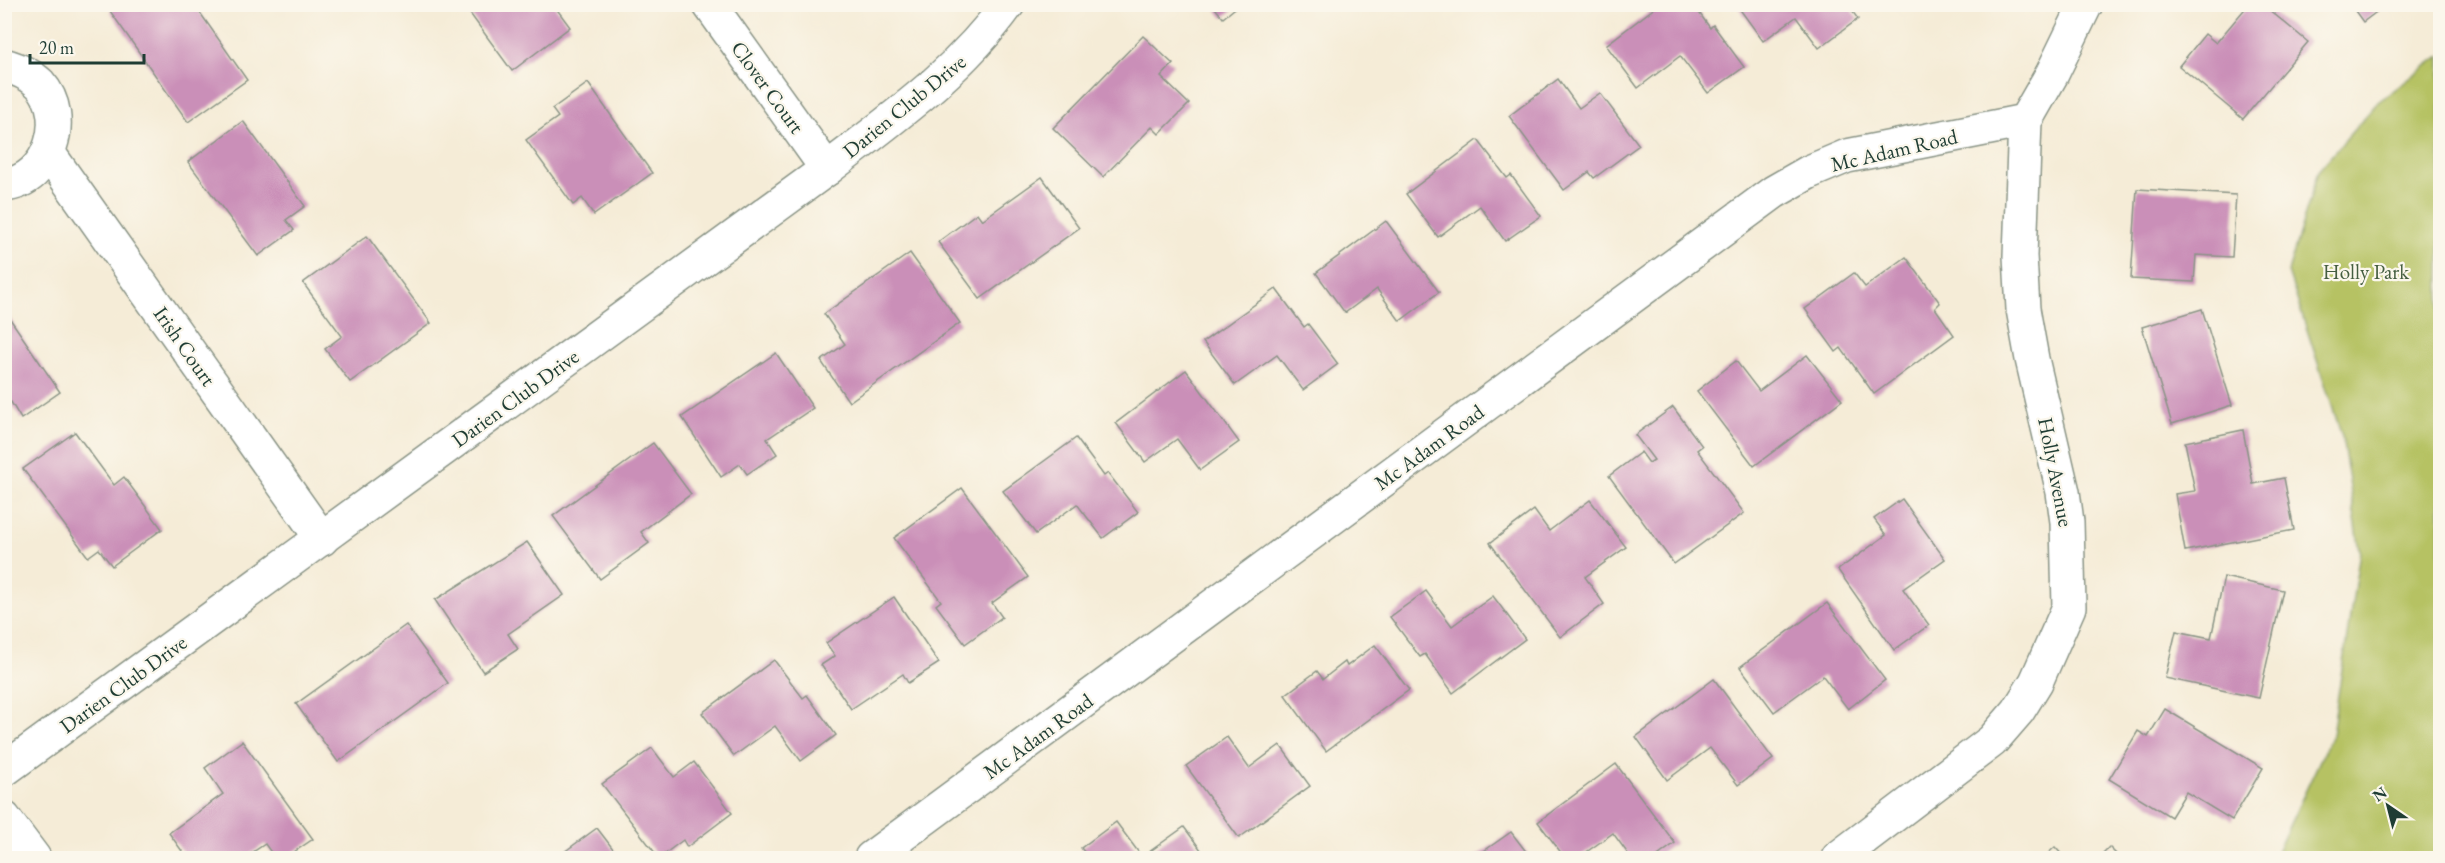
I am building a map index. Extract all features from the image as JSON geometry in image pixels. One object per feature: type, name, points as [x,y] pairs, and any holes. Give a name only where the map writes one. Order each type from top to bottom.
[{"type":"street","name":"Clover Court","points":[[709,4],[827,168]]},
{"type":"street","name":"Darien Club Drive","points":[[4,770],[322,539],[931,89],[967,56],[1008,4]]},
{"type":"street","name":"Holly Avenue","points":[[1838,858],[1992,741],[2018,711],[2036,682],[2069,607],[2067,522],[2063,492],[2023,309],[2020,256],[2025,122],[2052,74],[2086,4]]},
{"type":"street","points":[[4,65],[23,70],[41,85],[53,106],[55,130],[49,154],[33,172],[12,184],[4,184]]},
{"type":"street","name":"Mc Adam Road","points":[[872,858],[1774,192],[1809,172],[1847,156],[2025,122]]},
{"type":"street","name":"Irish Court","points":[[49,154],[322,539]]},
{"type":"street","points":[[4,818],[34,858]]},
{"type":"green space","name":"Holly Park","points":[[2440,56],[2440,858],[2274,858],[2332,735],[2360,551],[2342,436],[2288,272],[2318,171],[2378,102]]},
{"type":"building","points":[[119,4],[194,4],[247,80],[188,122],[110,11]]},
{"type":"building","points":[[463,4],[553,4],[570,27],[512,71]]},
{"type":"building","points":[[1212,4],[1240,4],[1223,18]]},
{"type":"building","points":[[1660,4],[1693,4],[1710,28],[1713,25],[1744,67],[1708,93],[1680,56],[1638,88],[1606,45]]},
{"type":"building","points":[[1736,4],[1847,4],[1858,19],[1819,48],[1796,17],[1763,41]]},
{"type":"building","points":[[2249,4],[2262,4],[2308,42],[2243,119],[2179,66],[2205,34],[2216,43]]},
{"type":"building","points":[[2350,4],[2387,4],[2363,22]]},
{"type":"building","points":[[1143,36],[1173,64],[1161,77],[1189,104],[1159,134],[1152,127],[1103,177],[1053,128]]},
{"type":"building","points":[[1558,79],[1579,108],[1600,93],[1639,145],[1594,178],[1589,172],[1564,190],[1509,116]]},
{"type":"building","points":[[588,83],[652,173],[594,215],[582,198],[573,205],[526,140],[558,117],[552,109]]},
{"type":"building","points":[[243,121],[305,206],[286,220],[294,230],[258,256],[188,162]]},
{"type":"building","points":[[1478,140],[1507,178],[1511,175],[1541,216],[1505,241],[1480,206],[1438,237],[1406,194]]},
{"type":"building","points":[[1042,177],[1079,228],[980,299],[938,242],[977,213],[982,220]]},
{"type":"building","points":[[2137,189],[2236,195],[2232,257],[2196,255],[2194,282],[2131,279]]},
{"type":"building","points":[[1386,221],[1439,292],[1400,321],[1377,289],[1345,313],[1316,273]]},
{"type":"building","points":[[367,236],[431,323],[350,382],[325,349],[342,336],[303,283]]},
{"type":"building","points":[[910,253],[960,323],[849,402],[821,361],[845,344],[824,314]]},
{"type":"building","points":[[1906,257],[1940,303],[1935,308],[1954,335],[1874,394],[1841,348],[1836,352],[1805,309],[1854,273],[1865,287]]},
{"type":"building","points":[[1276,289],[1304,327],[1308,324],[1338,364],[1303,390],[1277,355],[1235,385],[1203,342]]},
{"type":"building","points":[[2202,309],[2232,405],[2172,424],[2142,327]]},
{"type":"building","points":[[4,310],[60,392],[21,419],[11,402],[4,406]]},
{"type":"building","points":[[776,353],[813,408],[767,439],[777,454],[747,474],[740,464],[721,477],[682,417]]},
{"type":"building","points":[[1807,355],[1842,400],[1754,466],[1697,391],[1736,361],[1759,391]]},
{"type":"building","points":[[1186,370],[1239,442],[1200,470],[1177,439],[1145,462],[1116,423]]},
{"type":"building","points":[[1673,407],[1702,446],[1697,450],[1744,513],[1674,564],[1609,476],[1641,452],[1649,463],[1654,460],[1635,435]]},
{"type":"building","points":[[2243,430],[2253,484],[2284,478],[2294,530],[2185,551],[2175,494],[2195,491],[2185,442]]},
{"type":"building","points":[[75,432],[114,485],[124,477],[162,529],[112,566],[99,549],[88,557],[23,469]]},
{"type":"building","points":[[1076,438],[1104,476],[1108,473],[1138,512],[1103,538],[1077,504],[1036,534],[1003,491]]},
{"type":"building","points":[[653,443],[691,494],[641,532],[649,543],[600,579],[553,516]]},
{"type":"building","points":[[962,488],[1028,577],[992,603],[1002,617],[965,644],[936,605],[941,601],[894,538]]},
{"type":"building","points":[[1902,499],[1945,559],[1903,589],[1929,625],[1894,650],[1838,570],[1886,535],[1874,519]]},
{"type":"building","points":[[1590,500],[1626,547],[1585,577],[1604,604],[1560,637],[1490,543],[1534,510],[1549,531]]},
{"type":"building","points":[[527,542],[564,595],[508,634],[518,649],[483,672],[435,600]]},
{"type":"building","points":[[2224,577],[2283,590],[2259,698],[2165,678],[2176,631],[2211,638]]},
{"type":"building","points":[[1426,591],[1452,626],[1493,596],[1525,639],[1453,693],[1425,654],[1420,657],[1390,617]]},
{"type":"building","points":[[894,597],[939,663],[908,683],[903,674],[851,709],[821,665],[835,656],[826,643]]},
{"type":"building","points":[[1827,603],[1885,680],[1848,709],[1823,676],[1774,712],[1740,667]]},
{"type":"building","points":[[406,625],[448,683],[338,762],[296,704]]},
{"type":"building","points":[[1375,645],[1409,690],[1326,751],[1285,695],[1317,671],[1323,679],[1345,662],[1347,666]]},
{"type":"building","points":[[774,660],[803,698],[807,695],[836,735],[801,761],[775,726],[734,756],[702,713]]},
{"type":"building","points":[[1714,679],[1773,759],[1738,785],[1710,748],[1667,780],[1636,737]]},
{"type":"building","points":[[2165,709],[2263,768],[2232,820],[2186,792],[2171,817],[2109,779],[2138,731],[2148,737]]},
{"type":"building","points":[[1227,737],[1249,768],[1280,745],[1310,786],[1239,838],[1186,766]]},
{"type":"building","points":[[242,741],[313,839],[285,858],[275,858],[265,844],[244,858],[187,858],[169,833],[223,794],[205,768]]},
{"type":"building","points":[[652,748],[674,777],[694,762],[732,813],[687,847],[683,840],[659,858],[602,784]]},
{"type":"building","points":[[1616,764],[1675,843],[1655,858],[1631,858],[1613,833],[1578,858],[1565,858],[1538,822]]},
{"type":"building","points":[[1116,822],[1142,857],[1184,827],[1207,858],[1089,858],[1081,848]]},
{"type":"building","points":[[597,828],[620,858],[556,858]]},
{"type":"building","points":[[1511,832],[1531,858],[1474,858]]},
{"type":"building","points":[[2055,847],[2065,858],[2043,858]]},
{"type":"building","points":[[2109,847],[2120,858],[2098,858]]}]
